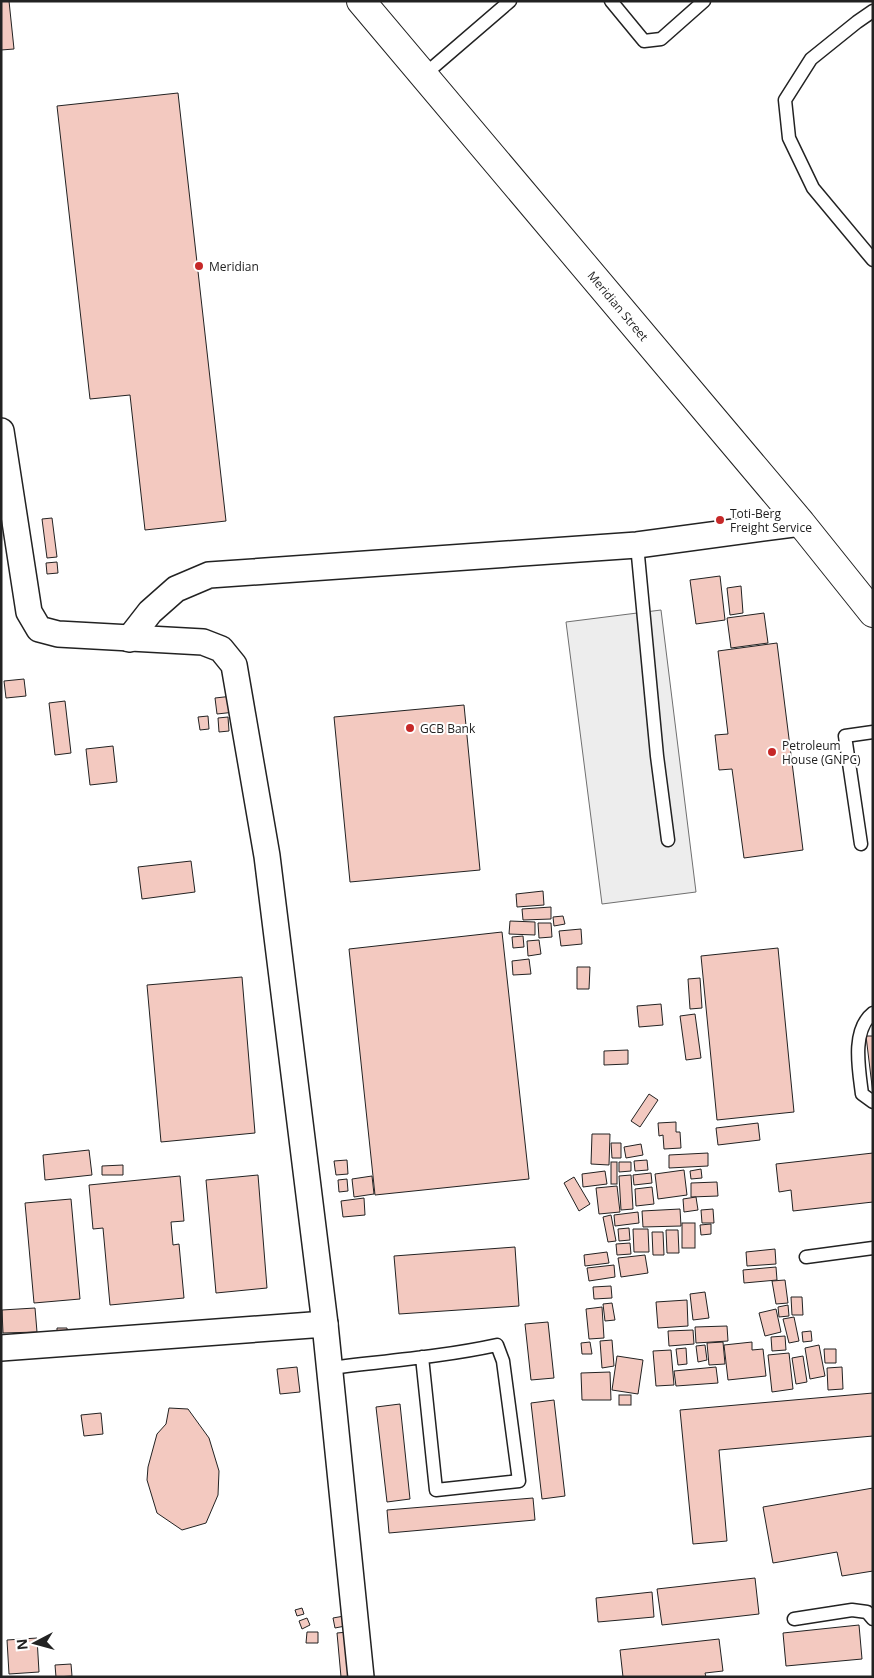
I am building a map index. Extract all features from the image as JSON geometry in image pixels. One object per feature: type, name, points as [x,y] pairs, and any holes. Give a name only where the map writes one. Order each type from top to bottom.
[{"type":"main road","name":"Meridian Street","points":[[361,1],[801,523],[873,613]]},
{"type":"street","points":[[1,431],[28,612],[39,629],[58,634],[203,642],[221,648],[234,665],[267,856],[325,1324],[361,1677]]},
{"type":"street","points":[[129,639],[150,612],[176,589],[209,575],[637,545],[801,523]]},
{"type":"street","points":[[1,1348],[325,1324]]},
{"type":"lane","points":[[424,75],[510,1]]},
{"type":"lane","points":[[611,1],[644,40],[661,39],[704,1]]},
{"type":"lane","points":[[873,11],[856,22],[811,59],[784,100],[789,138],[813,188],[873,260]]},
{"type":"lane","points":[[637,545],[657,756],[668,840]]},
{"type":"lane","points":[[861,844],[845,736],[873,732]]},
{"type":"lane","points":[[873,1013],[870,1014],[861,1028],[858,1054],[862,1094],[873,1102]]},
{"type":"lane","points":[[806,1257],[873,1248]]},
{"type":"lane","points":[[329,1368],[422,1357],[469,1352],[498,1345],[503,1361],[519,1481],[436,1490],[422,1357]]},
{"type":"lane","points":[[794,1619],[852,1610],[867,1612],[873,1619]]},
{"type":"shaded area","points":[[661,610],[696,892],[602,904],[566,622]]},
{"type":"building","points":[[1,1],[9,1],[14,49],[1,50]]},
{"type":"building","points":[[178,93],[226,521],[145,530],[130,395],[90,399],[57,106]]},
{"type":"building","points":[[52,518],[57,557],[47,558],[42,519]]},
{"type":"building","points":[[57,562],[58,573],[47,574],[46,563]]},
{"type":"building","points":[[720,576],[725,620],[696,624],[690,580]]},
{"type":"building","points":[[741,586],[743,613],[730,615],[727,588]]},
{"type":"building","points":[[764,613],[768,643],[731,648],[727,618]]},
{"type":"building","points":[[777,643],[803,850],[744,858],[732,769],[719,770],[715,735],[728,734],[718,651]]},
{"type":"building","points":[[24,679],[26,696],[6,698],[4,681]]},
{"type":"building","points":[[233,696],[235,712],[217,714],[215,698]]},
{"type":"building","points":[[65,701],[71,753],[55,755],[49,703]]},
{"type":"building","points":[[464,705],[480,870],[350,882],[334,717]]},
{"type":"building","points":[[208,716],[209,729],[200,730],[198,717]]},
{"type":"building","points":[[228,717],[229,731],[219,732],[218,718]]},
{"type":"building","points":[[113,746],[117,782],[90,785],[86,749]]},
{"type":"building","points":[[191,861],[195,892],[142,899],[138,867]]},
{"type":"building","points":[[543,891],[544,905],[517,907],[516,894]]},
{"type":"building","points":[[551,907],[551,919],[523,920],[522,909]]},
{"type":"building","points":[[563,916],[565,924],[554,926],[553,917]]},
{"type":"building","points":[[510,921],[535,922],[535,935],[509,934]]},
{"type":"building","points":[[538,923],[551,923],[552,937],[539,938]]},
{"type":"building","points":[[581,929],[582,944],[561,946],[559,931]]},
{"type":"building","points":[[502,932],[529,1179],[375,1195],[349,949]]},
{"type":"building","points":[[523,936],[524,947],[513,948],[512,937]]},
{"type":"building","points":[[539,940],[541,954],[528,956],[527,941]]},
{"type":"building","points":[[778,948],[794,1112],[717,1120],[701,956]]},
{"type":"building","points":[[529,959],[531,974],[513,975],[512,961]]},
{"type":"building","points":[[577,967],[590,967],[589,989],[577,989]]},
{"type":"building","points":[[242,977],[255,1133],[161,1142],[147,985]]},
{"type":"building","points":[[700,978],[702,1008],[690,1009],[688,979]]},
{"type":"building","points":[[661,1004],[663,1025],[639,1027],[637,1006]]},
{"type":"building","points":[[695,1014],[701,1058],[686,1060],[680,1016]]},
{"type":"building","points":[[866,1036],[873,1036],[873,1094]]},
{"type":"building","points":[[628,1050],[628,1064],[604,1065],[604,1051]]},
{"type":"building","points":[[649,1094],[658,1100],[640,1127],[631,1121]]},
{"type":"building","points":[[676,1122],[676,1132],[680,1132],[681,1148],[664,1149],[663,1135],[659,1136],[658,1123]]},
{"type":"building","points":[[758,1123],[760,1140],[718,1145],[716,1128]]},
{"type":"building","points":[[592,1134],[610,1134],[609,1165],[591,1164]]},
{"type":"building","points":[[611,1143],[621,1143],[621,1158],[612,1158]]},
{"type":"building","points":[[641,1144],[643,1155],[626,1158],[624,1147]]},
{"type":"building","points":[[89,1150],[92,1175],[45,1180],[43,1155]]},
{"type":"building","points":[[708,1153],[708,1166],[669,1168],[669,1155]]},
{"type":"building","points":[[873,1153],[873,1202],[793,1211],[791,1190],[779,1192],[776,1164]]},
{"type":"building","points":[[347,1160],[348,1174],[336,1175],[334,1161]]},
{"type":"building","points":[[647,1160],[648,1170],[635,1171],[634,1161]]},
{"type":"building","points":[[611,1162],[617,1162],[617,1184],[611,1184]]},
{"type":"building","points":[[619,1162],[631,1162],[631,1171],[619,1172]]},
{"type":"building","points":[[123,1165],[123,1175],[102,1175],[102,1166]]},
{"type":"building","points":[[701,1169],[702,1178],[691,1179],[690,1171]]},
{"type":"building","points":[[684,1170],[687,1195],[658,1199],[655,1174]]},
{"type":"building","points":[[605,1171],[607,1184],[583,1187],[582,1174]]},
{"type":"building","points":[[651,1173],[652,1183],[634,1185],[633,1175]]},
{"type":"building","points":[[258,1175],[267,1288],[216,1293],[206,1180]]},
{"type":"building","points":[[631,1175],[633,1209],[621,1210],[619,1176]]},
{"type":"building","points":[[180,1176],[184,1221],[171,1222],[173,1245],[179,1244],[184,1298],[110,1305],[103,1228],[93,1229],[89,1185]]},
{"type":"building","points":[[372,1176],[374,1194],[354,1197],[352,1179]]},
{"type":"building","points":[[574,1177],[590,1204],[579,1211],[564,1183]]},
{"type":"building","points":[[347,1179],[348,1191],[339,1192],[338,1180]]},
{"type":"building","points":[[717,1182],[718,1196],[691,1197],[691,1183]]},
{"type":"building","points":[[617,1186],[620,1212],[599,1214],[596,1188]]},
{"type":"building","points":[[652,1187],[654,1204],[636,1206],[635,1189]]},
{"type":"building","points":[[696,1197],[698,1210],[684,1212],[683,1199]]},
{"type":"building","points":[[364,1198],[365,1215],[343,1217],[341,1201]]},
{"type":"building","points":[[71,1199],[80,1299],[34,1303],[25,1203]]},
{"type":"building","points":[[680,1209],[681,1226],[643,1227],[642,1211]]},
{"type":"building","points":[[713,1209],[714,1223],[702,1223],[701,1210]]},
{"type":"building","points":[[638,1212],[639,1223],[615,1226],[614,1215]]},
{"type":"building","points":[[611,1215],[616,1241],[608,1242],[603,1217]]},
{"type":"building","points":[[682,1223],[695,1223],[695,1248],[682,1248]]},
{"type":"building","points":[[711,1224],[711,1234],[701,1235],[700,1225]]},
{"type":"building","points":[[629,1228],[630,1240],[619,1241],[618,1229]]},
{"type":"building","points":[[633,1229],[648,1229],[649,1252],[634,1252]]},
{"type":"building","points":[[666,1230],[678,1230],[679,1253],[667,1253]]},
{"type":"building","points":[[652,1232],[663,1232],[664,1255],[653,1255]]},
{"type":"building","points":[[630,1243],[631,1254],[617,1255],[616,1244]]},
{"type":"building","points":[[515,1247],[519,1306],[399,1314],[394,1256]]},
{"type":"building","points":[[775,1249],[776,1264],[747,1266],[746,1252]]},
{"type":"building","points":[[607,1252],[609,1263],[585,1266],[584,1255]]},
{"type":"building","points":[[645,1255],[648,1273],[621,1277],[618,1258]]},
{"type":"building","points":[[614,1265],[615,1277],[589,1281],[587,1268]]},
{"type":"building","points":[[776,1267],[777,1280],[744,1283],[743,1270]]},
{"type":"building","points":[[785,1280],[788,1303],[776,1304],[772,1281]]},
{"type":"building","points":[[611,1286],[612,1298],[594,1299],[593,1287]]},
{"type":"building","points":[[705,1292],[709,1318],[693,1320],[690,1294]]},
{"type":"building","points":[[791,1297],[802,1297],[803,1315],[792,1315]]},
{"type":"building","points":[[687,1300],[688,1326],[658,1328],[656,1302]]},
{"type":"building","points":[[612,1303],[615,1320],[605,1321],[603,1304]]},
{"type":"building","points":[[788,1305],[789,1316],[779,1317],[778,1307]]},
{"type":"building","points":[[602,1307],[604,1338],[589,1339],[586,1309]]},
{"type":"building","points":[[35,1308],[37,1332],[3,1333],[2,1310]]},
{"type":"building","points":[[776,1309],[781,1332],[765,1336],[759,1313]]},
{"type":"building","points":[[794,1317],[799,1341],[789,1343],[783,1319]]},
{"type":"building","points":[[548,1322],[554,1378],[531,1380],[525,1324]]},
{"type":"building","points":[[727,1326],[728,1341],[696,1343],[695,1327]]},
{"type":"building","points":[[57,1328],[67,1328],[68,1337],[57,1338]]},
{"type":"building","points":[[693,1330],[694,1344],[669,1346],[668,1331]]},
{"type":"building","points":[[811,1331],[812,1341],[803,1342],[802,1332]]},
{"type":"building","points":[[785,1336],[786,1350],[772,1351],[771,1337]]},
{"type":"building","points":[[612,1340],[614,1366],[602,1368],[600,1341]]},
{"type":"building","points":[[590,1342],[592,1354],[582,1354],[581,1343]]},
{"type":"building","points":[[723,1342],[725,1364],[709,1365],[707,1343]]},
{"type":"building","points":[[752,1342],[752,1350],[763,1349],[766,1376],[728,1380],[724,1345]]},
{"type":"building","points":[[705,1345],[707,1360],[698,1362],[696,1346]]},
{"type":"building","points":[[819,1345],[825,1376],[810,1379],[805,1348]]},
{"type":"building","points":[[686,1348],[687,1364],[678,1365],[676,1349]]},
{"type":"building","points":[[824,1349],[836,1349],[836,1363],[825,1363]]},
{"type":"building","points":[[671,1350],[674,1385],[656,1386],[653,1351]]},
{"type":"building","points":[[789,1353],[793,1389],[772,1392],[768,1355]]},
{"type":"building","points":[[617,1356],[643,1360],[638,1394],[612,1390]]},
{"type":"building","points":[[803,1356],[807,1382],[796,1384],[792,1358]]},
{"type":"building","points":[[297,1367],[300,1392],[280,1394],[277,1369]]},
{"type":"building","points":[[716,1367],[718,1383],[676,1386],[674,1371]]},
{"type":"building","points":[[842,1367],[843,1389],[828,1390],[827,1368]]},
{"type":"building","points":[[610,1372],[611,1400],[582,1400],[581,1373]]},
{"type":"building","points":[[873,1393],[873,1436],[719,1450],[727,1541],[693,1544],[680,1410]]},
{"type":"building","points":[[619,1395],[631,1395],[631,1405],[619,1405]]},
{"type":"building","points":[[554,1400],[565,1496],[542,1499],[531,1403]]},
{"type":"building","points":[[400,1404],[410,1499],[387,1502],[376,1407]]},
{"type":"building","points":[[169,1408],[188,1409],[209,1438],[219,1471],[218,1495],[206,1523],[182,1530],[157,1513],[147,1480],[148,1467],[157,1434],[166,1424]]},
{"type":"building","points":[[101,1413],[103,1434],[84,1436],[81,1415]]},
{"type":"building","points":[[873,1488],[873,1571],[842,1576],[837,1552],[773,1563],[763,1507]]},
{"type":"building","points":[[533,1498],[535,1520],[389,1533],[387,1510]]},
{"type":"building","points":[[755,1578],[759,1614],[662,1625],[657,1589]]},
{"type":"building","points":[[652,1592],[654,1617],[598,1622],[596,1598]]},
{"type":"building","points":[[302,1608],[304,1614],[297,1616],[295,1610]]},
{"type":"building","points":[[344,1616],[345,1626],[335,1628],[333,1618]]},
{"type":"building","points":[[307,1618],[310,1625],[302,1629],[299,1621]]},
{"type":"building","points":[[859,1625],[862,1659],[786,1666],[783,1633]]},
{"type":"building","points":[[307,1632],[318,1632],[318,1643],[306,1643]]},
{"type":"building","points":[[348,1632],[352,1677],[341,1677],[337,1633]]},
{"type":"building","points":[[37,1638],[39,1672],[9,1674],[7,1640]]},
{"type":"building","points":[[719,1639],[723,1671],[705,1673],[706,1677],[623,1677],[620,1650]]},
{"type":"building","points":[[71,1664],[72,1676],[56,1677],[55,1665]]},
{"type":"place","name":"Meridian","points":[[199,266]]},
{"type":"place","name":"Toti-Berg Freight Service","points":[[720,520]]},
{"type":"place","name":"GCB Bank","points":[[410,728]]},
{"type":"place","name":"Petroleum House (GNPC)","points":[[772,752]]}]
